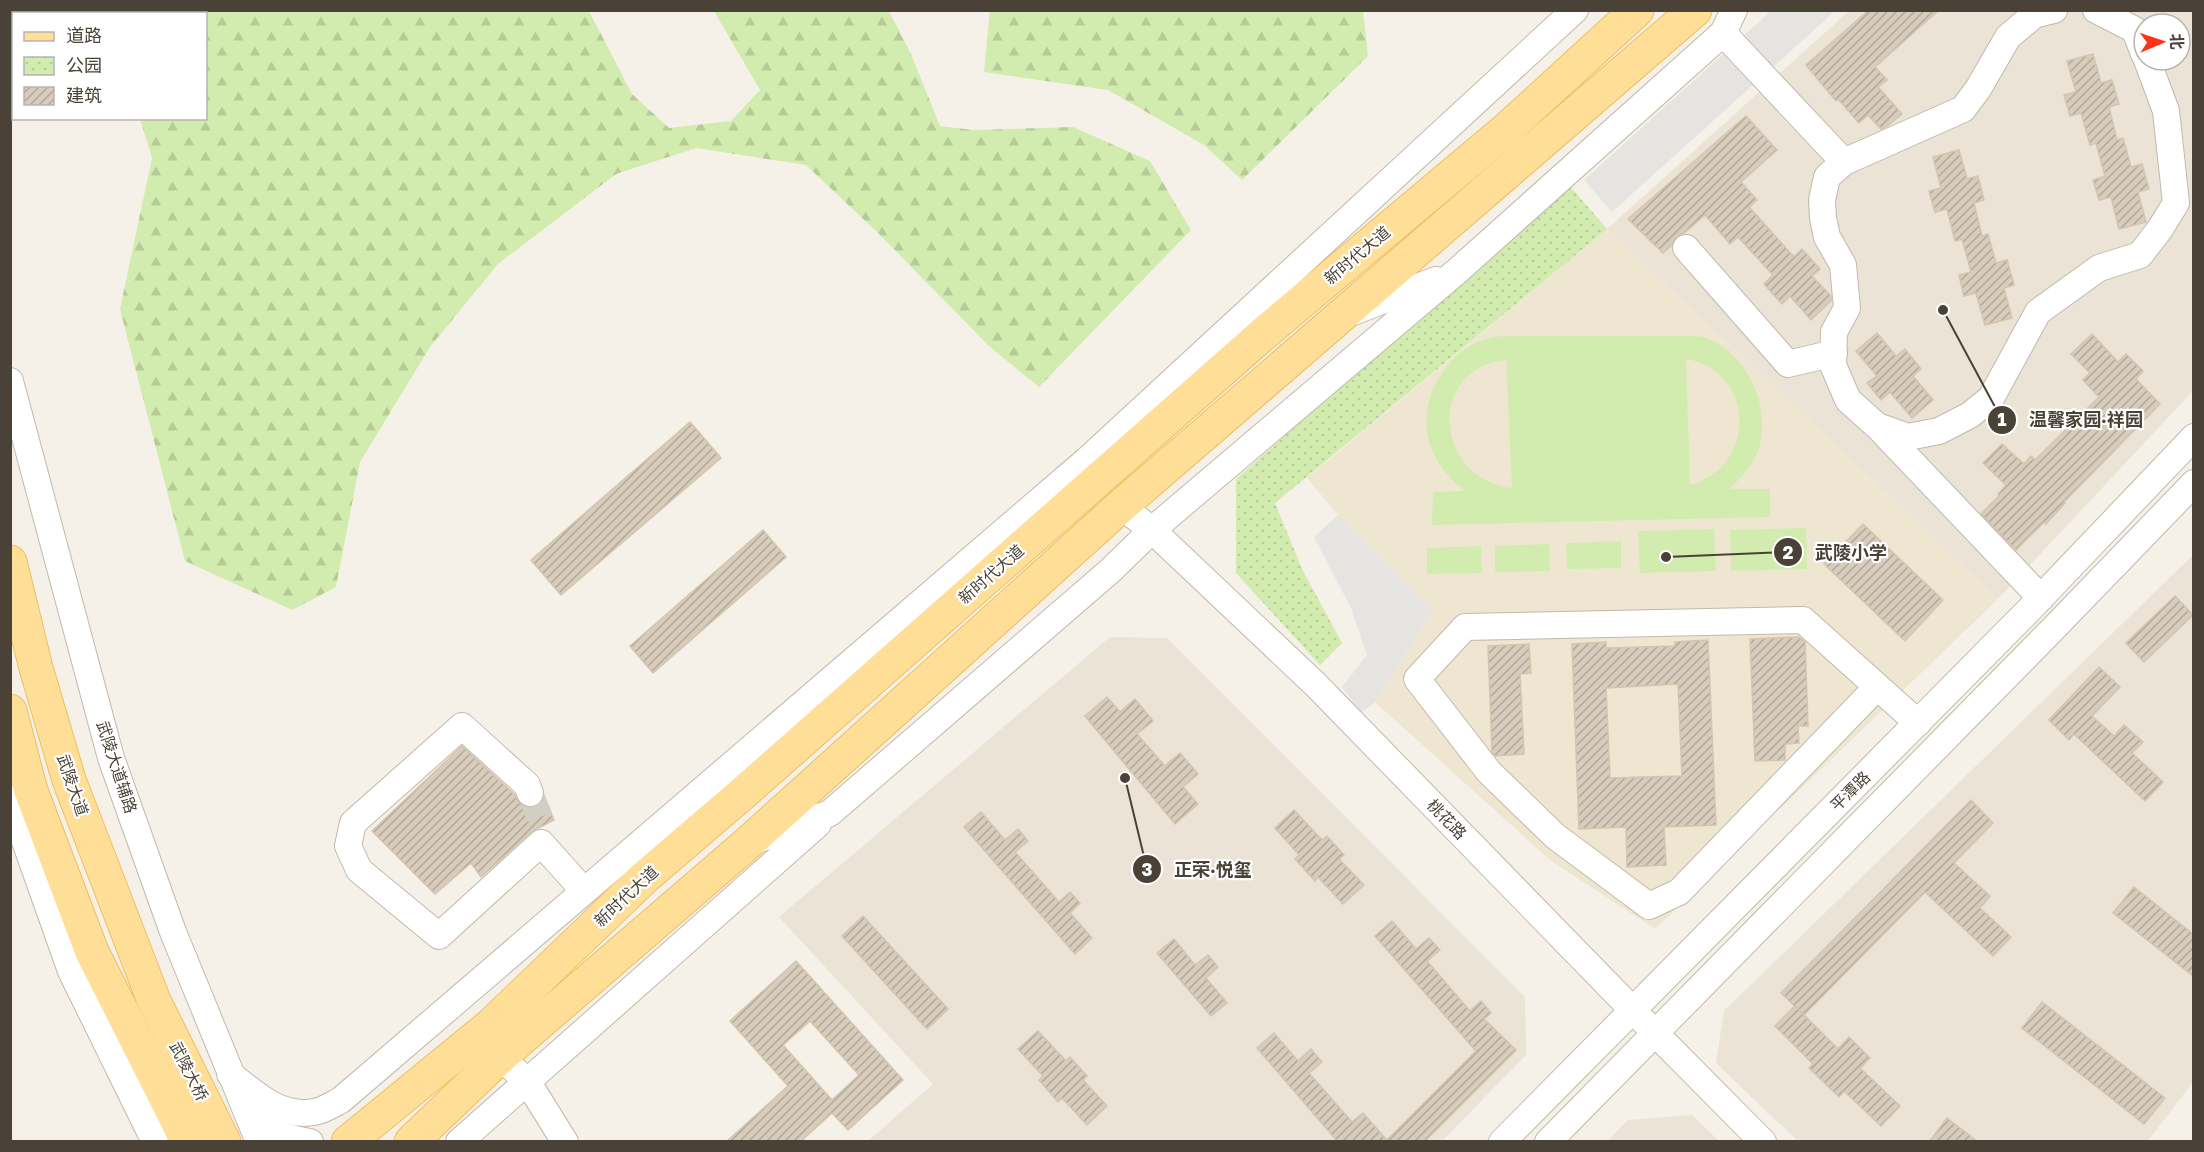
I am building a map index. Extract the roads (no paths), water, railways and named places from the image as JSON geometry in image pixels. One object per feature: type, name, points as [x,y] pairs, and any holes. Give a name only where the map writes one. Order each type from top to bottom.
[{"type":"main road","name":"新时代大道","points":[[344,1140],[491,1025],[645,877],[1254,341],[1507,129],[1636,10]]},
{"type":"main road","points":[[411,1142],[500,1057],[748,843],[1121,506],[1695,10]]},
{"type":"main road","name":"武陵大道","points":[[10,562],[36,668],[69,780],[154,1001]]},
{"type":"main road","name":"武陵大桥","points":[[10,711],[31,791],[92,952],[188,1142]]},
{"type":"main road","name":"武陵大桥","points":[[154,1001],[224,1142]]},
{"type":"street","points":[[230,1074],[259,1098],[285,1111],[316,1112],[341,1100],[1087,460],[1575,10]]},
{"type":"street","points":[[459,1142],[830,813],[1112,570],[1152,530],[1456,273],[1744,10]]},
{"type":"street","points":[[2041,598],[1877,426],[1848,400],[1833,365],[1834,332],[1847,309],[1843,265],[1827,237],[1822,200],[1827,177],[1844,162],[1963,109],[1978,89],[2008,37],[2034,15],[2054,10]]},
{"type":"street","points":[[2096,10],[2132,28]]},
{"type":"street","points":[[1727,24],[1844,162]]},
{"type":"street","points":[[1877,426],[1908,437],[1939,431],[1970,415],[1991,398],[2038,312],[2099,268],[2140,255],[2160,229],[2175,203],[2166,111],[2151,72]]},
{"type":"street","points":[[1686,248],[1788,364],[1833,353]]},
{"type":"street","points":[[1341,317],[1456,273]]},
{"type":"street","name":"武陵大道辅路","points":[[10,381],[111,758],[173,932],[260,1142]]},
{"type":"street","name":"平潭路","points":[[1502,1142],[2041,598],[2193,437]]},
{"type":"street","name":"平潭路","points":[[1548,1142],[2052,630],[2193,483]]},
{"type":"street","name":"桃花路","points":[[1121,506],[1152,530],[1317,685],[1763,1142]]},
{"type":"street","points":[[1877,687],[1679,892],[1649,906],[1555,836],[1489,772],[1417,679],[1465,627],[1803,620],[1918,723]]},
{"type":"street","points":[[530,794],[527,785],[462,726],[353,823],[348,846],[359,870],[439,936],[542,834],[584,891]]},
{"type":"street","points":[[10,799],[71,971],[155,1142]]},
{"type":"street","points":[[645,877],[681,809]]},
{"type":"street","points":[[748,843],[830,813]]},
{"type":"street","points":[[500,1057],[527,1081],[565,1142]]},
{"type":"street","points":[[241,1100],[265,1127],[294,1139],[310,1142]]},
{"type":"tunnel","points":[[530,793],[543,825]]},
{"type":"place","name":"温馨家园·祥园","points":[[1943,310]]},
{"type":"place","name":"武陵小学","points":[[1666,557]]},
{"type":"place","name":"正荣·悦玺","points":[[1125,778]]}]
